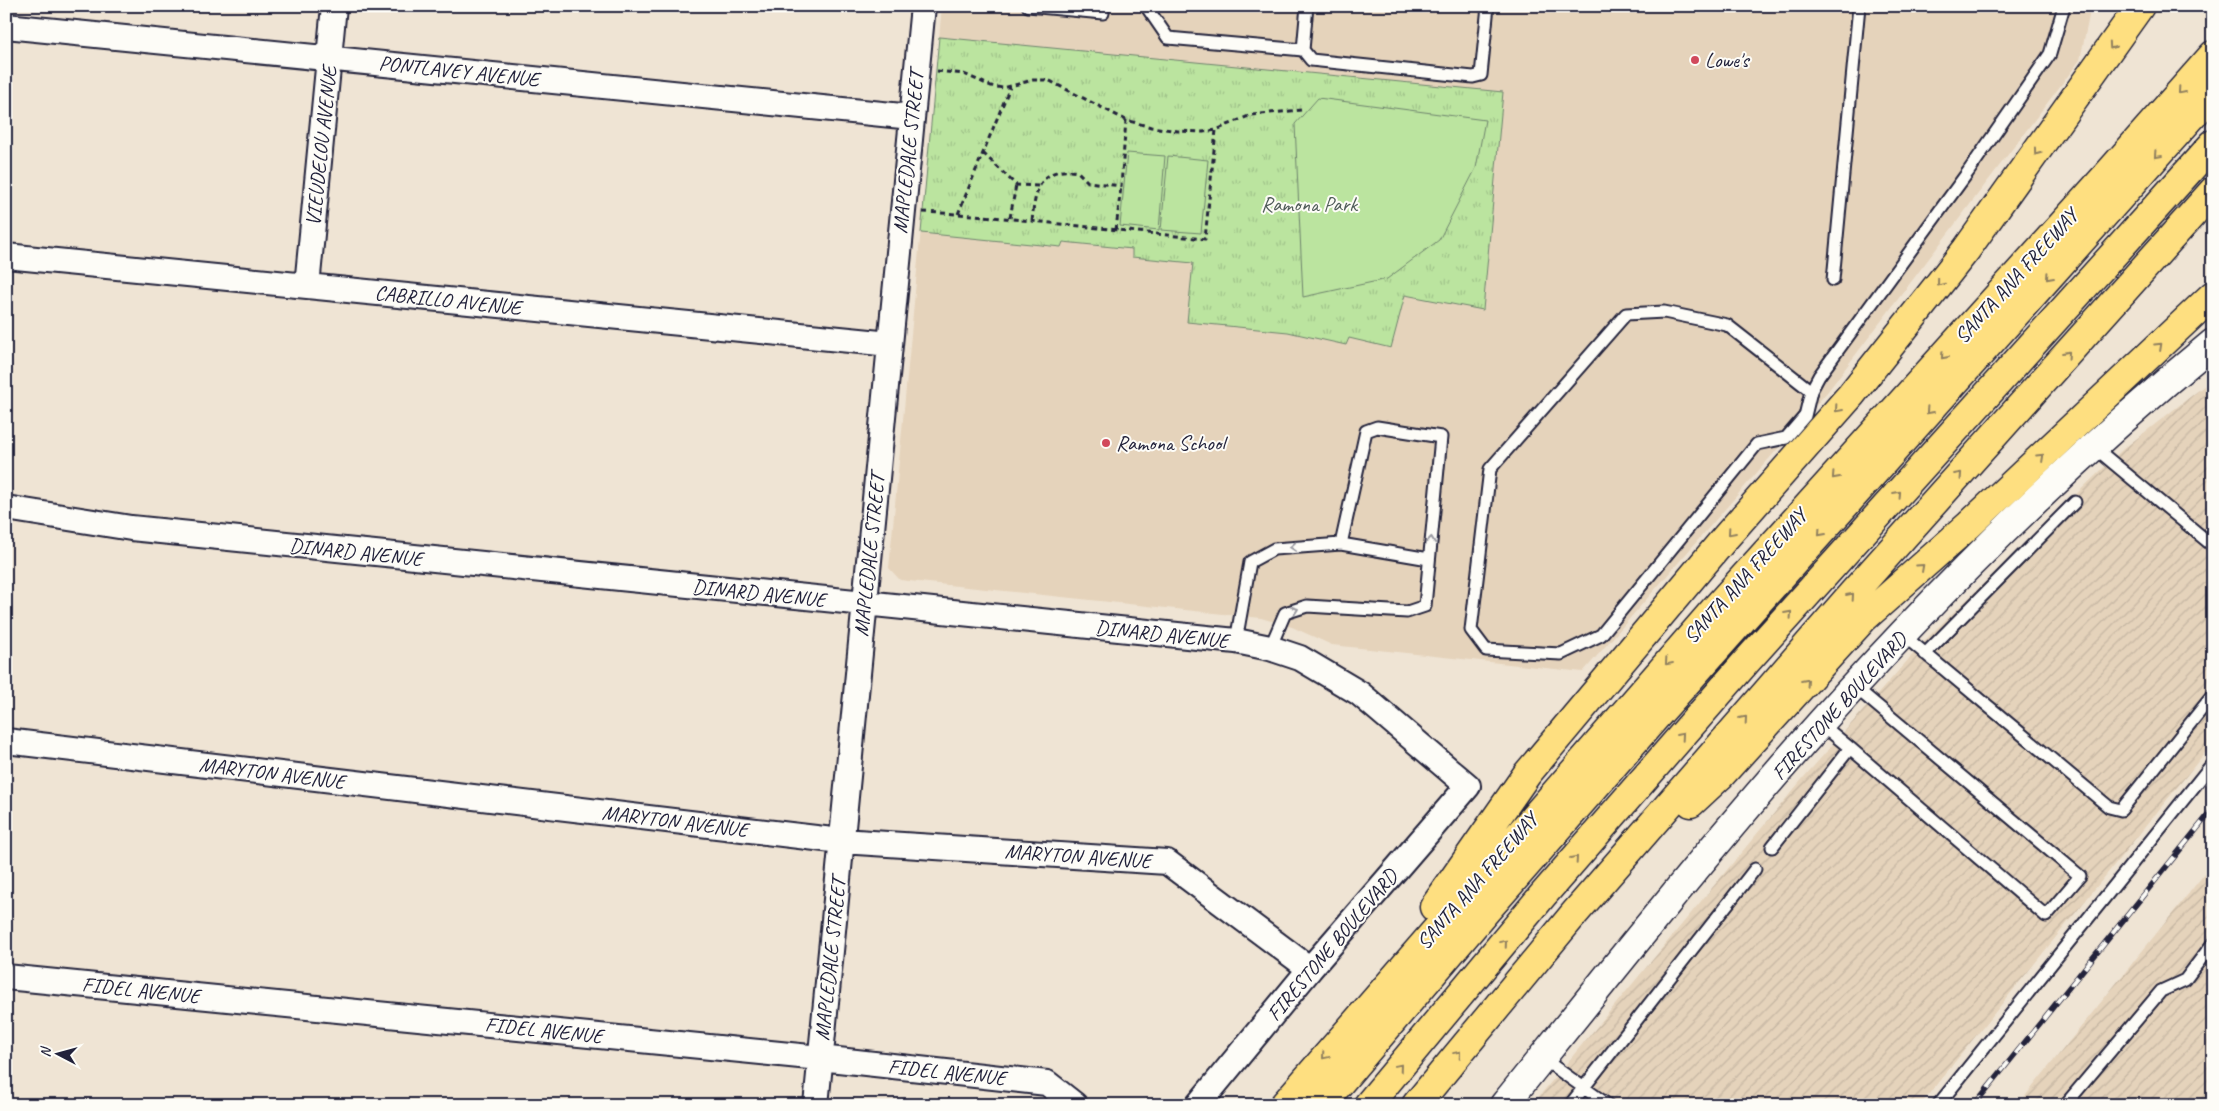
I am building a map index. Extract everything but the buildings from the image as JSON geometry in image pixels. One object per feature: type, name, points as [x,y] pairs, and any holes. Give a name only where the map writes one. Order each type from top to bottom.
[{"type":"highway","points":[[1356,1019],[1527,774],[1725,538],[1863,379],[1966,250],[2140,6]]},
{"type":"highway","name":"SANTA ANA FREEWAY","points":[[1284,1105],[1356,1019],[1714,610],[2107,175],[2213,54]]},
{"type":"highway","points":[[1321,1105],[1486,911],[1661,711],[2213,93]]},
{"type":"highway","points":[[1368,1105],[1549,888],[1746,662],[2213,144]]},
{"type":"highway","points":[[1416,1105],[1574,914],[1852,594],[2213,191]]},
{"type":"highway","points":[[1574,914],[1720,776],[1863,619],[1969,525],[2213,296]]},
{"type":"street","name":"VIEUDELOU AVENUE","points":[[307,286],[334,6]]},
{"type":"street","name":"MAPLEDALE STREET","points":[[816,1105],[923,6]]},
{"type":"street","name":"PONTLAVEY AVENUE","points":[[6,26],[912,117]]},
{"type":"street","name":"CABRILLO AVENUE","points":[[6,256],[890,344]]},
{"type":"street","name":"FIRESTONE BOULEVARD","points":[[1504,1105],[1682,885],[1855,687],[2046,490],[2213,343]]},
{"type":"street","name":"DINARD AVENUE","points":[[6,508],[131,528],[1236,641],[1270,648],[1300,658],[1359,693],[1468,786]]},
{"type":"street","name":"MARYTON AVENUE","points":[[6,741],[841,841],[1167,862],[1310,969]]},
{"type":"street","name":"FIRESTONE BOULEVARD","points":[[1198,1105],[1310,969],[1468,786]]},
{"type":"street","name":"FIDEL AVENUE","points":[[6,977],[820,1058],[1047,1083],[1075,1105]]},
{"type":"lane","points":[[1028,6],[1103,13]]},
{"type":"lane","points":[[1146,6],[1168,38],[1303,50]]},
{"type":"lane","points":[[1307,6],[1303,50],[1311,60],[1473,77],[1482,75],[1488,6]]},
{"type":"lane","points":[[1833,280],[1860,6]]},
{"type":"lane","points":[[1810,391],[1727,325],[1664,312],[1626,314],[1490,469],[1471,630],[1486,650],[1561,654],[1601,635],[1757,444],[1786,438],[1805,416],[1810,391],[1825,368],[1968,172],[2050,54],[2064,6]]},
{"type":"lane","points":[[1270,648],[1285,613],[1307,606],[1407,612],[1425,606],[1441,437],[1377,427],[1366,431],[1342,544]]},
{"type":"lane","points":[[2094,447],[2213,546]]},
{"type":"lane","points":[[1925,654],[2074,502]]},
{"type":"lane","points":[[1236,641],[1250,562],[1274,549],[1342,544],[1429,559]]},
{"type":"lane","points":[[1903,636],[2109,807],[2121,810],[2213,695]]},
{"type":"lane","points":[[1821,724],[2046,916],[2080,876],[1855,687]]},
{"type":"lane","points":[[1772,847],[1850,748]]},
{"type":"lane","points":[[1938,1105],[2213,763]]},
{"type":"lane","points":[[1570,1105],[1755,869]]},
{"type":"lane","points":[[2065,1105],[2161,991],[2185,980],[2213,944]]},
{"type":"lane","points":[[1542,1058],[1608,1105]]},
{"type":"path","points":[[916,70],[956,72],[991,86],[1010,87],[1034,80],[1048,80],[1126,120],[1178,131],[1204,132],[1216,130],[1251,115],[1301,110]]},
{"type":"path","points":[[958,214],[1010,87]]},
{"type":"path","points":[[1116,230],[1126,120]]},
{"type":"path","points":[[903,210],[1010,218],[1205,239],[1216,130]]},
{"type":"path","points":[[983,153],[1016,185],[1038,186]]},
{"type":"path","points":[[1032,221],[1034,198],[1038,186],[1047,176],[1057,171],[1069,170],[1078,172],[1088,182],[1120,186]]},
{"type":"path","points":[[1010,218],[1016,185]]},
{"type":"shaded area","points":[[942,6],[2091,6],[2080,60],[1828,391],[1583,672],[1332,645],[1292,627],[1261,618],[900,580],[889,568]]},
{"type":"shaded area","points":[[2213,379],[2213,743],[1920,1105],[1532,1105],[1804,777],[1931,634],[2122,450]]},
{"type":"shaded area","points":[[2213,864],[2213,1105],[2018,1105],[2210,867]]},
{"type":"green space","name":"Ramona Park","points":[[939,37],[1503,92],[1483,310],[1405,295],[1391,348],[1349,338],[1346,345],[1288,332],[1187,322],[1193,263],[1132,257],[1132,249],[1063,242],[1061,247],[921,233]]},
{"type":"green space","points":[[1318,98],[1485,120],[1476,168],[1439,240],[1387,279],[1303,297],[1295,124]]},
{"type":"green space","points":[[1127,153],[1165,156],[1159,230],[1120,226]]},
{"type":"green space","points":[[1168,156],[1208,160],[1201,233],[1161,230]]},
{"type":"railway","points":[[1974,1105],[2213,809]]},
{"type":"place","name":"Lowe's","points":[[1695,60]]},
{"type":"place","name":"Ramona School","points":[[1106,443]]}]
